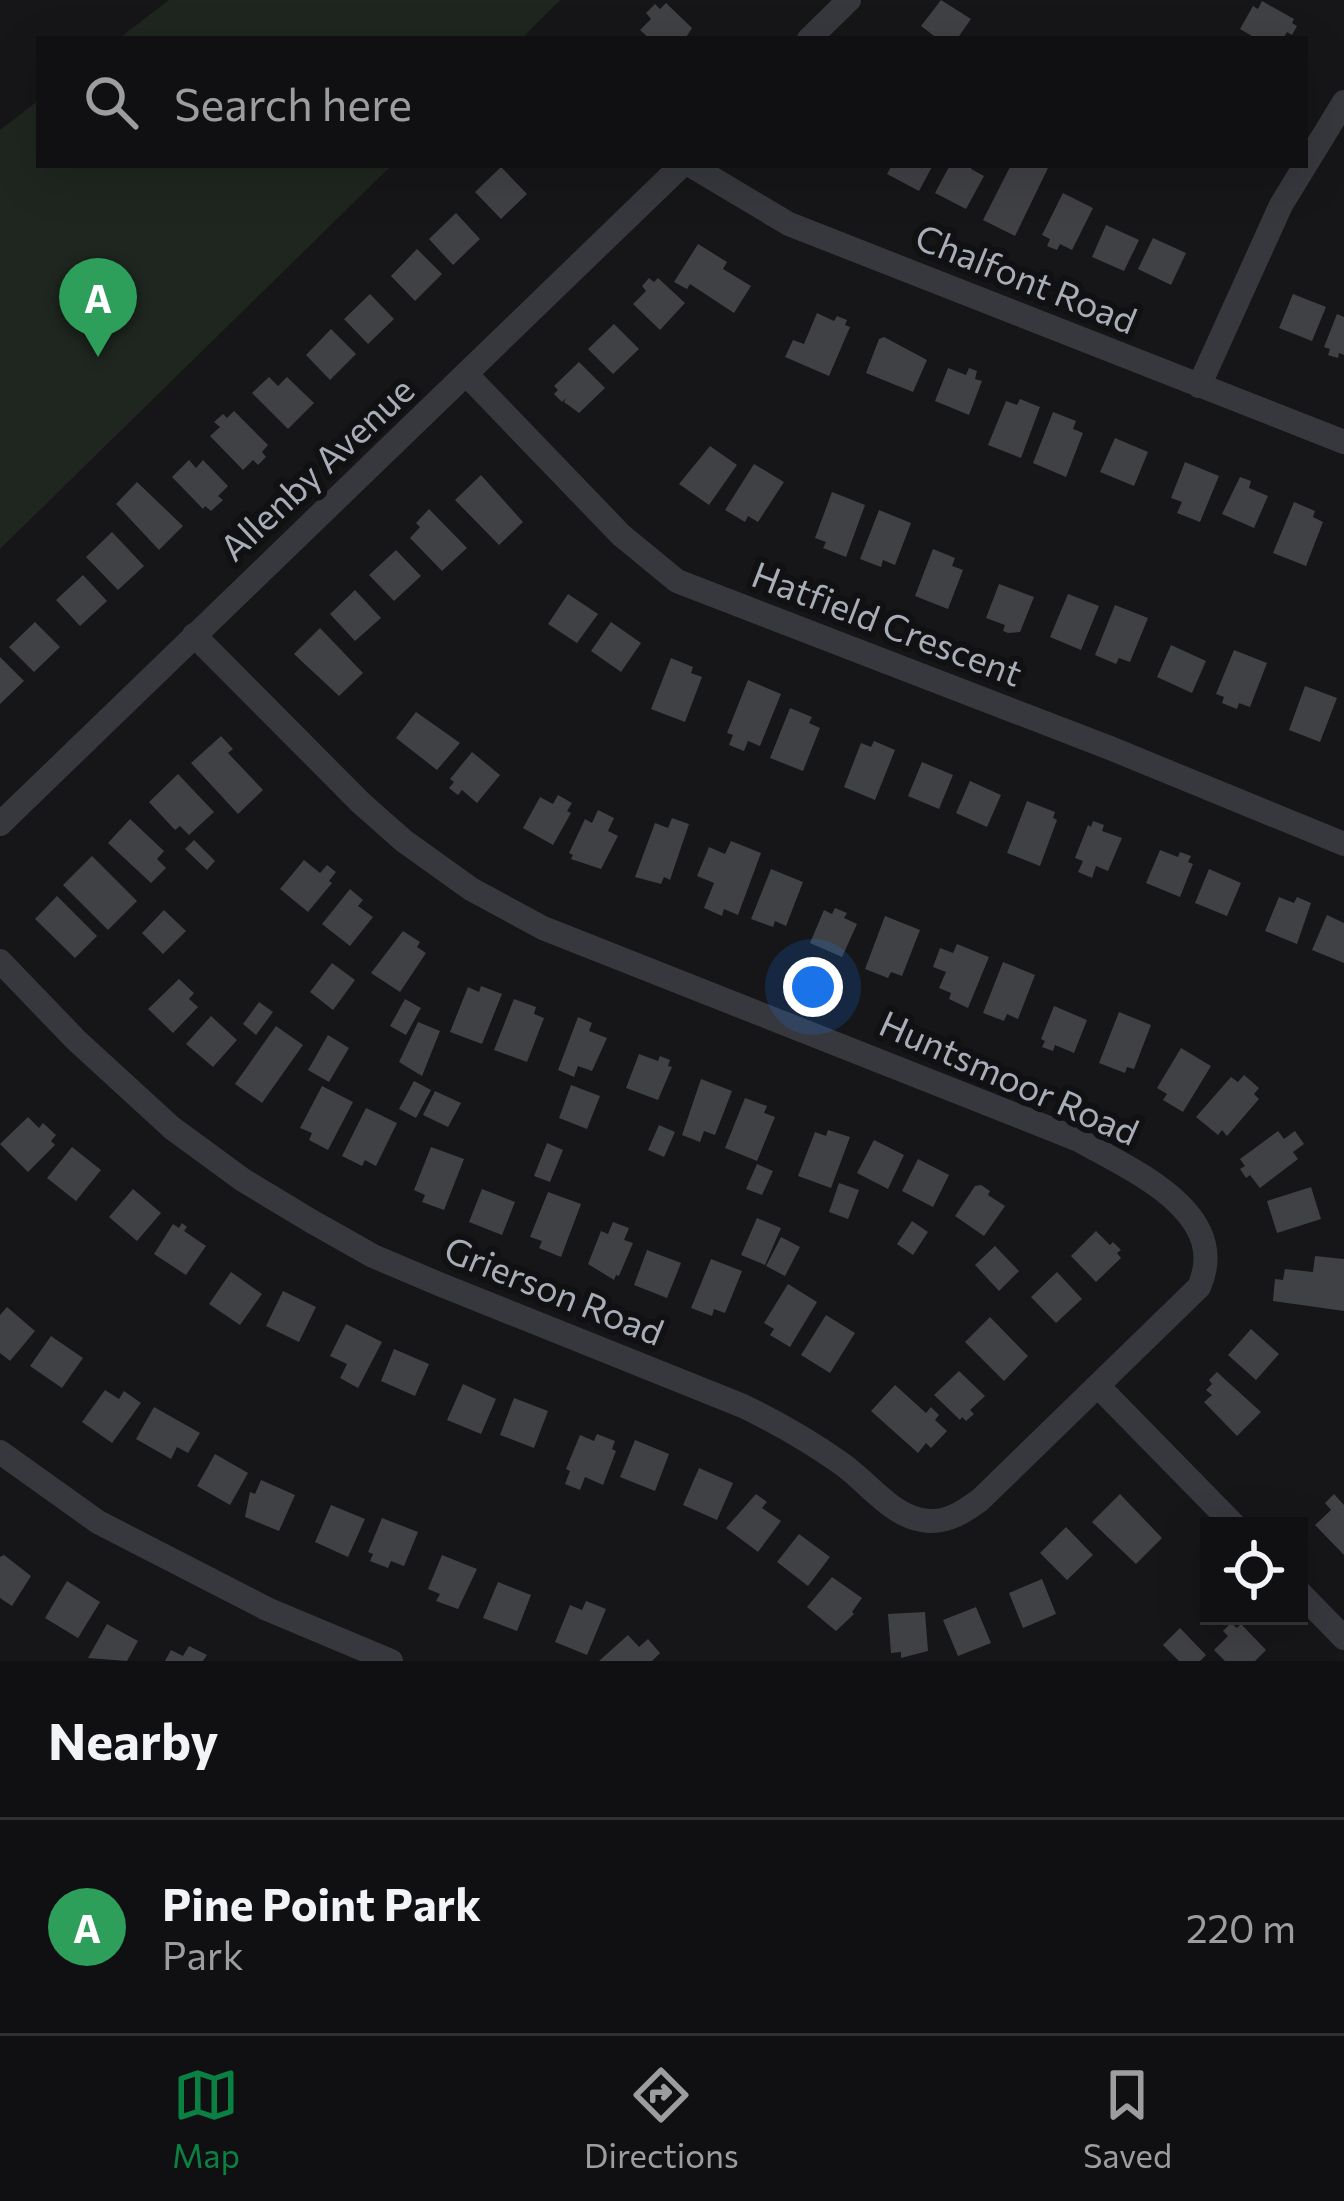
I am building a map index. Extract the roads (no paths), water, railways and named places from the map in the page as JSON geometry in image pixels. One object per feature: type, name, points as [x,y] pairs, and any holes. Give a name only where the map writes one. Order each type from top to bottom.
[{"type":"street","points":[[812,36],[849,0]]},
{"type":"street","points":[[1308,161],[1344,102]]},
{"type":"street","name":"Allenby Avenue","points":[[0,824],[683,168]]},
{"type":"street","name":"Chalfont Road","points":[[691,168],[789,224],[1344,442]]},
{"type":"street","points":[[1198,386],[1281,205],[1304,168]]},
{"type":"street","name":"Hatfield Crescent","points":[[468,376],[621,535],[677,581],[1344,844]]},
{"type":"street","name":"Huntsmoor Road","points":[[194,635],[361,803],[470,889],[543,928],[1079,1140],[1186,1210],[1204,1240],[1207,1260],[1199,1287],[1098,1386]]},
{"type":"street","name":"Grierson Road","points":[[0,961],[76,1040],[172,1128],[248,1184],[374,1256],[743,1406],[844,1465],[896,1510],[915,1519],[949,1518],[980,1500],[1098,1386]]},
{"type":"street","points":[[1098,1386],[1225,1517]]},
{"type":"street","points":[[0,1452],[98,1522],[267,1609],[391,1661]]},
{"type":"street","points":[[1308,1601],[1344,1638]]},
{"type":"place","name":"Pine Point Park","points":[[98,357]]}]
